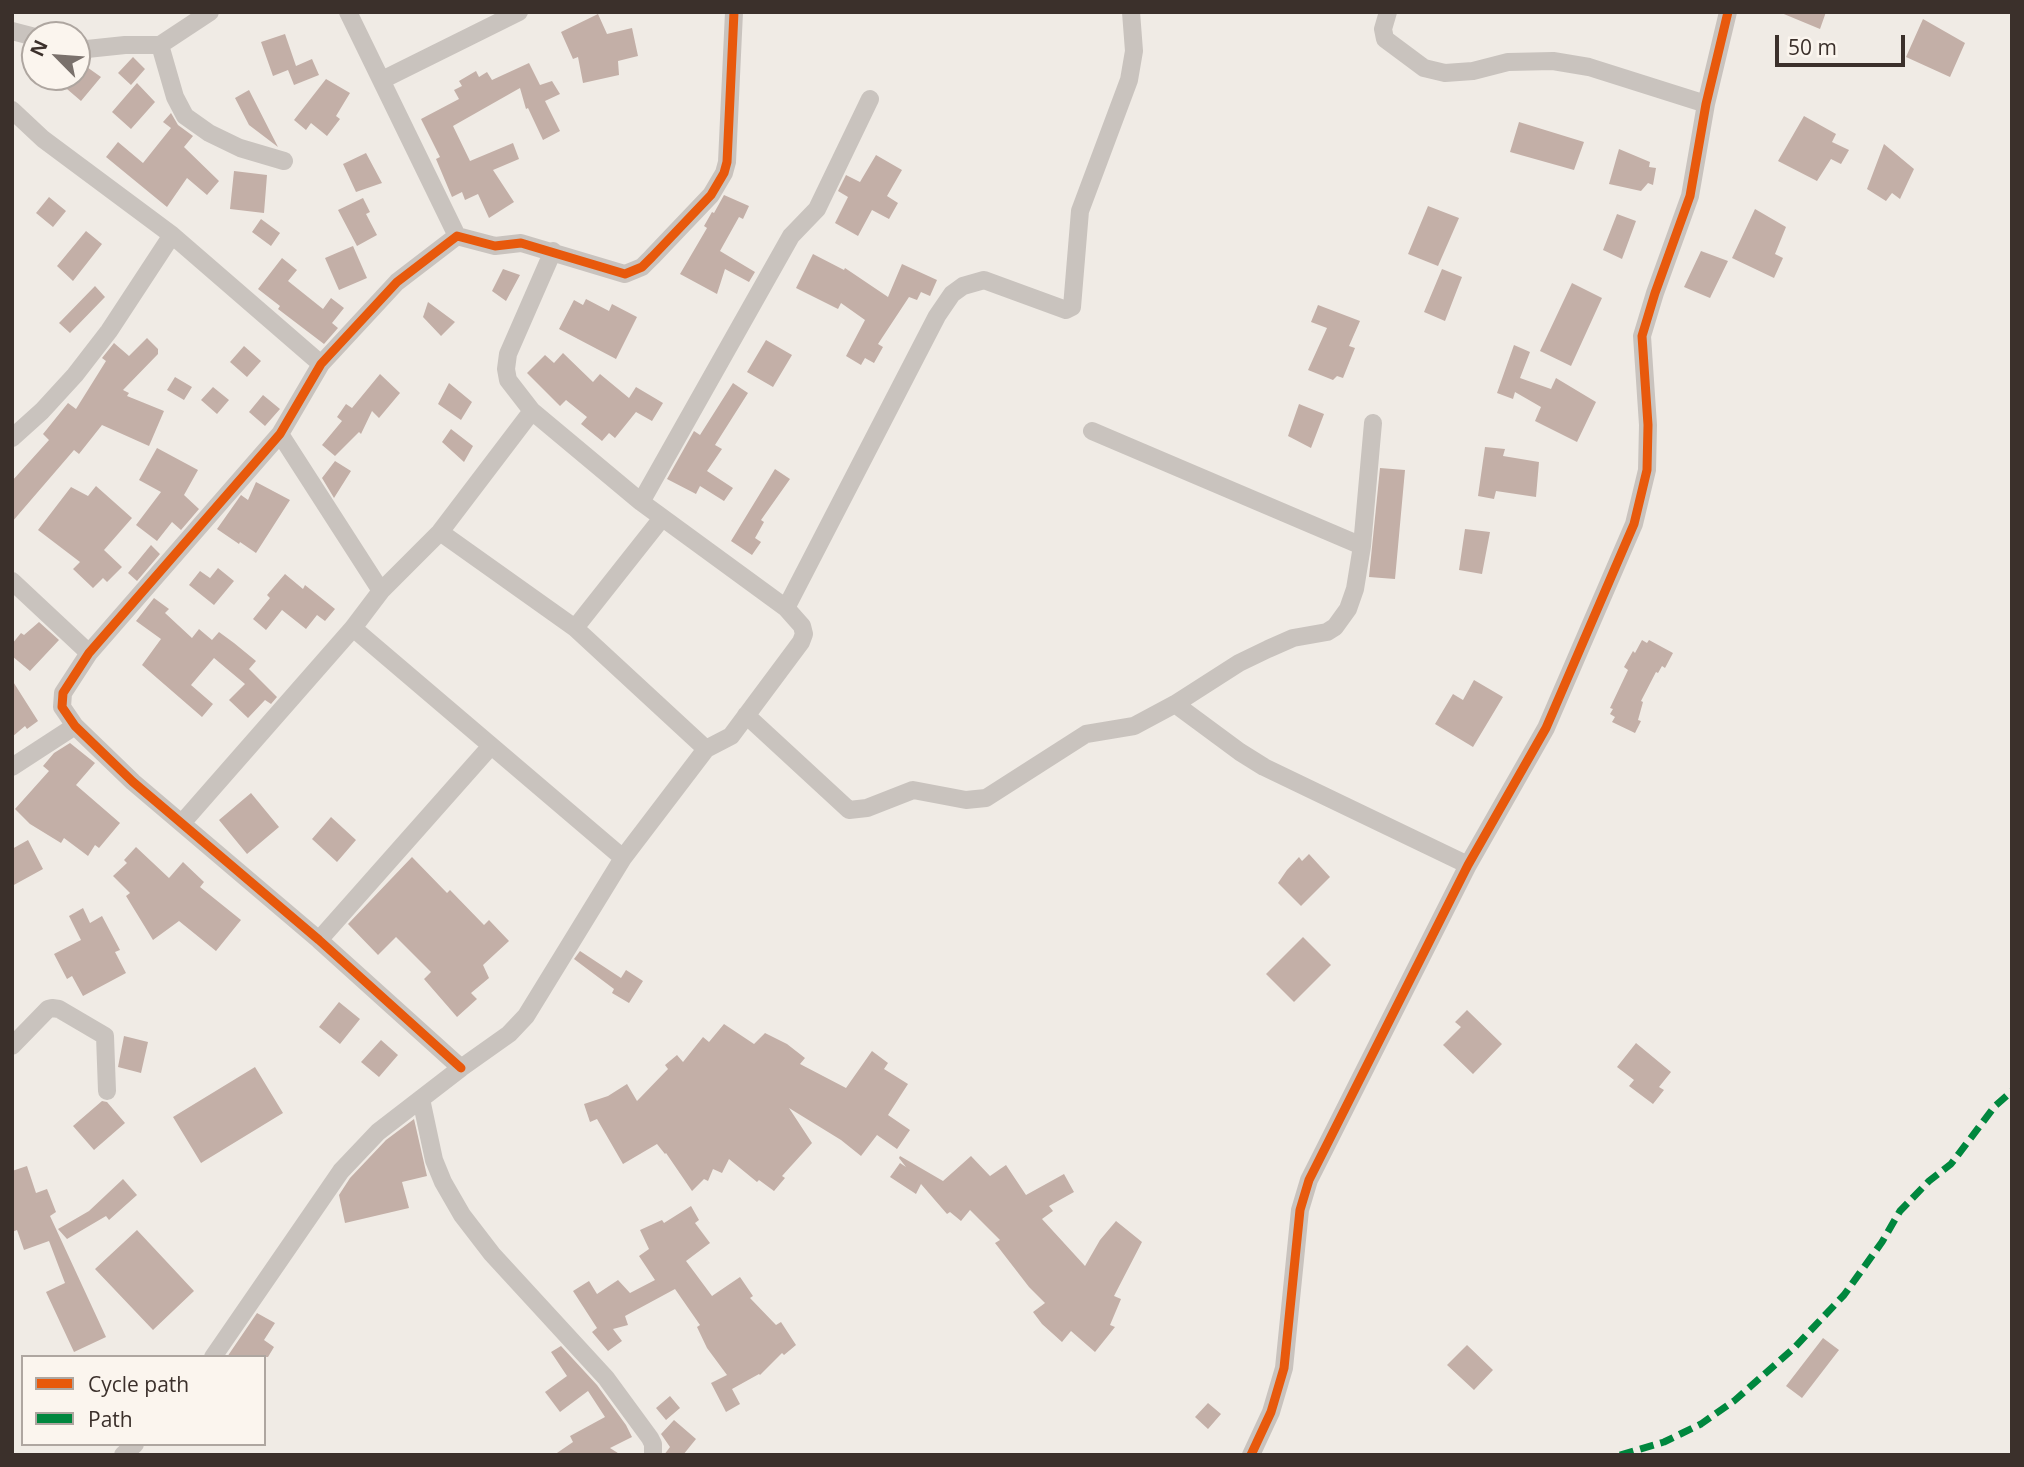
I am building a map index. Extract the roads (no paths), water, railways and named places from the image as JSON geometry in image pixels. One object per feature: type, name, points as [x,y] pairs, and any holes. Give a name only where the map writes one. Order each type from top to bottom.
[{"type":"street","points":[[91,48],[160,45],[210,12]]},
{"type":"street","points":[[348,12],[457,236],[495,246],[521,243],[617,273],[633,272],[647,262],[719,185],[727,162],[734,12]]},
{"type":"street","points":[[382,80],[519,12]]},
{"type":"street","points":[[786,608],[937,316],[952,294],[963,286],[984,280],[1066,310],[1072,307],[1080,211],[1129,80],[1134,51],[1131,12]]},
{"type":"street","points":[[1388,12],[1383,29],[1385,39],[1424,68],[1444,73],[1473,71],[1508,62],[1553,61],[1589,67],[1706,104]]},
{"type":"street","points":[[1251,1455],[1271,1412],[1284,1368],[1300,1210],[1309,1180],[1468,865],[1546,728],[1634,524],[1647,470],[1648,425],[1643,336],[1655,293],[1690,196],[1706,104],[1728,12]]},
{"type":"street","points":[[160,45],[175,97],[185,116],[209,133],[240,148],[284,161]]},
{"type":"street","points":[[640,502],[790,236],[817,209],[870,99]]},
{"type":"street","points":[[12,110],[43,139],[172,236],[321,364]]},
{"type":"street","points":[[12,438],[42,411],[75,375],[109,331],[172,236]]},
{"type":"street","points":[[457,236],[397,282],[321,364],[280,435],[89,653],[63,693],[61,701],[75,726],[133,782],[319,940],[461,1068]]},
{"type":"street","points":[[214,1355],[341,1171],[379,1132],[509,1034],[526,1016],[623,858],[706,749],[731,736],[802,642],[802,626],[786,608],[640,502],[531,411],[508,380],[508,354],[553,251]]},
{"type":"street","points":[[182,823],[353,628],[381,591],[440,533],[531,411]]},
{"type":"street","points":[[746,715],[843,806],[856,811],[913,790],[967,800],[986,798],[1086,734],[1134,726],[1175,704],[1239,663],[1293,638],[1327,632],[1335,627],[1348,608],[1355,589],[1362,546],[1373,423]]},
{"type":"street","points":[[1092,431],[1362,546]]},
{"type":"street","points":[[280,435],[381,591]]},
{"type":"street","points":[[575,628],[662,518]]},
{"type":"street","points":[[440,533],[575,628],[706,749]]},
{"type":"street","points":[[12,581],[89,653]]},
{"type":"street","points":[[353,628],[623,858]]},
{"type":"street","points":[[1175,704],[1240,752],[1264,766],[1468,865]]},
{"type":"street","points":[[12,767],[75,726]]},
{"type":"street","points":[[319,940],[490,747]]},
{"type":"street","points":[[12,1046],[48,1009],[59,1009],[105,1036],[107,1091]]},
{"type":"street","points":[[421,1098],[434,1160],[462,1215],[492,1254],[606,1378],[650,1438],[653,1455]]}]
